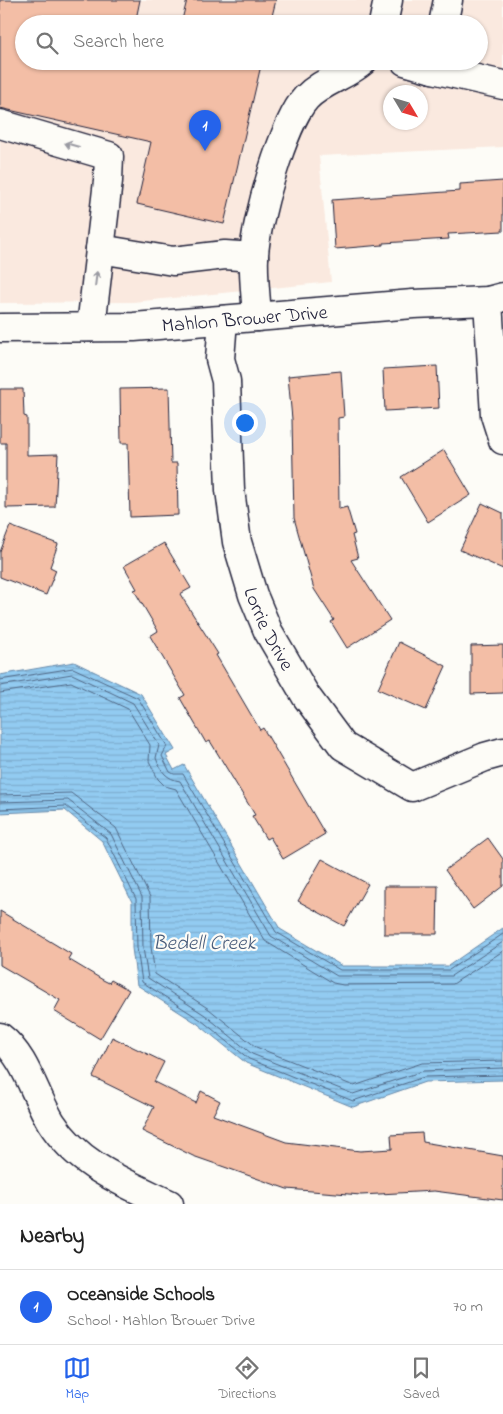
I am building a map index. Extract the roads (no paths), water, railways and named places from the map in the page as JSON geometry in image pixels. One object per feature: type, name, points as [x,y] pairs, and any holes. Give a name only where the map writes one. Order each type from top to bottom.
[{"type":"street","points":[[385,15],[388,0]]},
{"type":"street","points":[[445,15],[448,0]]},
{"type":"street","points":[[257,318],[254,257],[256,234],[281,145],[292,118],[305,99],[321,84],[347,70]]},
{"type":"street","points":[[451,70],[503,85]]},
{"type":"street","points":[[0,124],[109,156],[90,327]]},
{"type":"street","points":[[100,249],[173,261],[225,255],[254,257]]},
{"type":"street","points":[[496,299],[495,415],[503,440]]},
{"type":"street","name":"Mahlon Brower Drive","points":[[0,328],[134,327],[496,299]]},
{"type":"street","name":"Lorrie Drive","points":[[223,320],[220,359],[226,381],[230,490],[237,542],[253,596],[264,622],[306,696],[343,746],[412,787],[485,757],[503,752]]},
{"type":"street","points":[[0,1037],[7,1042],[26,1070],[51,1121],[70,1148],[108,1175],[169,1204]]},
{"type":"water","name":"Bedell Creek","points":[[74,662],[141,694],[175,750],[166,755],[174,770],[184,765],[280,929],[342,966],[448,966],[503,928],[503,1080],[425,1082],[353,1107],[246,1063],[198,1024],[137,985],[132,948],[132,902],[102,841],[65,810],[0,813],[0,675]]},
{"type":"place","name":"Oceanside Schools","points":[[205,151]]}]
